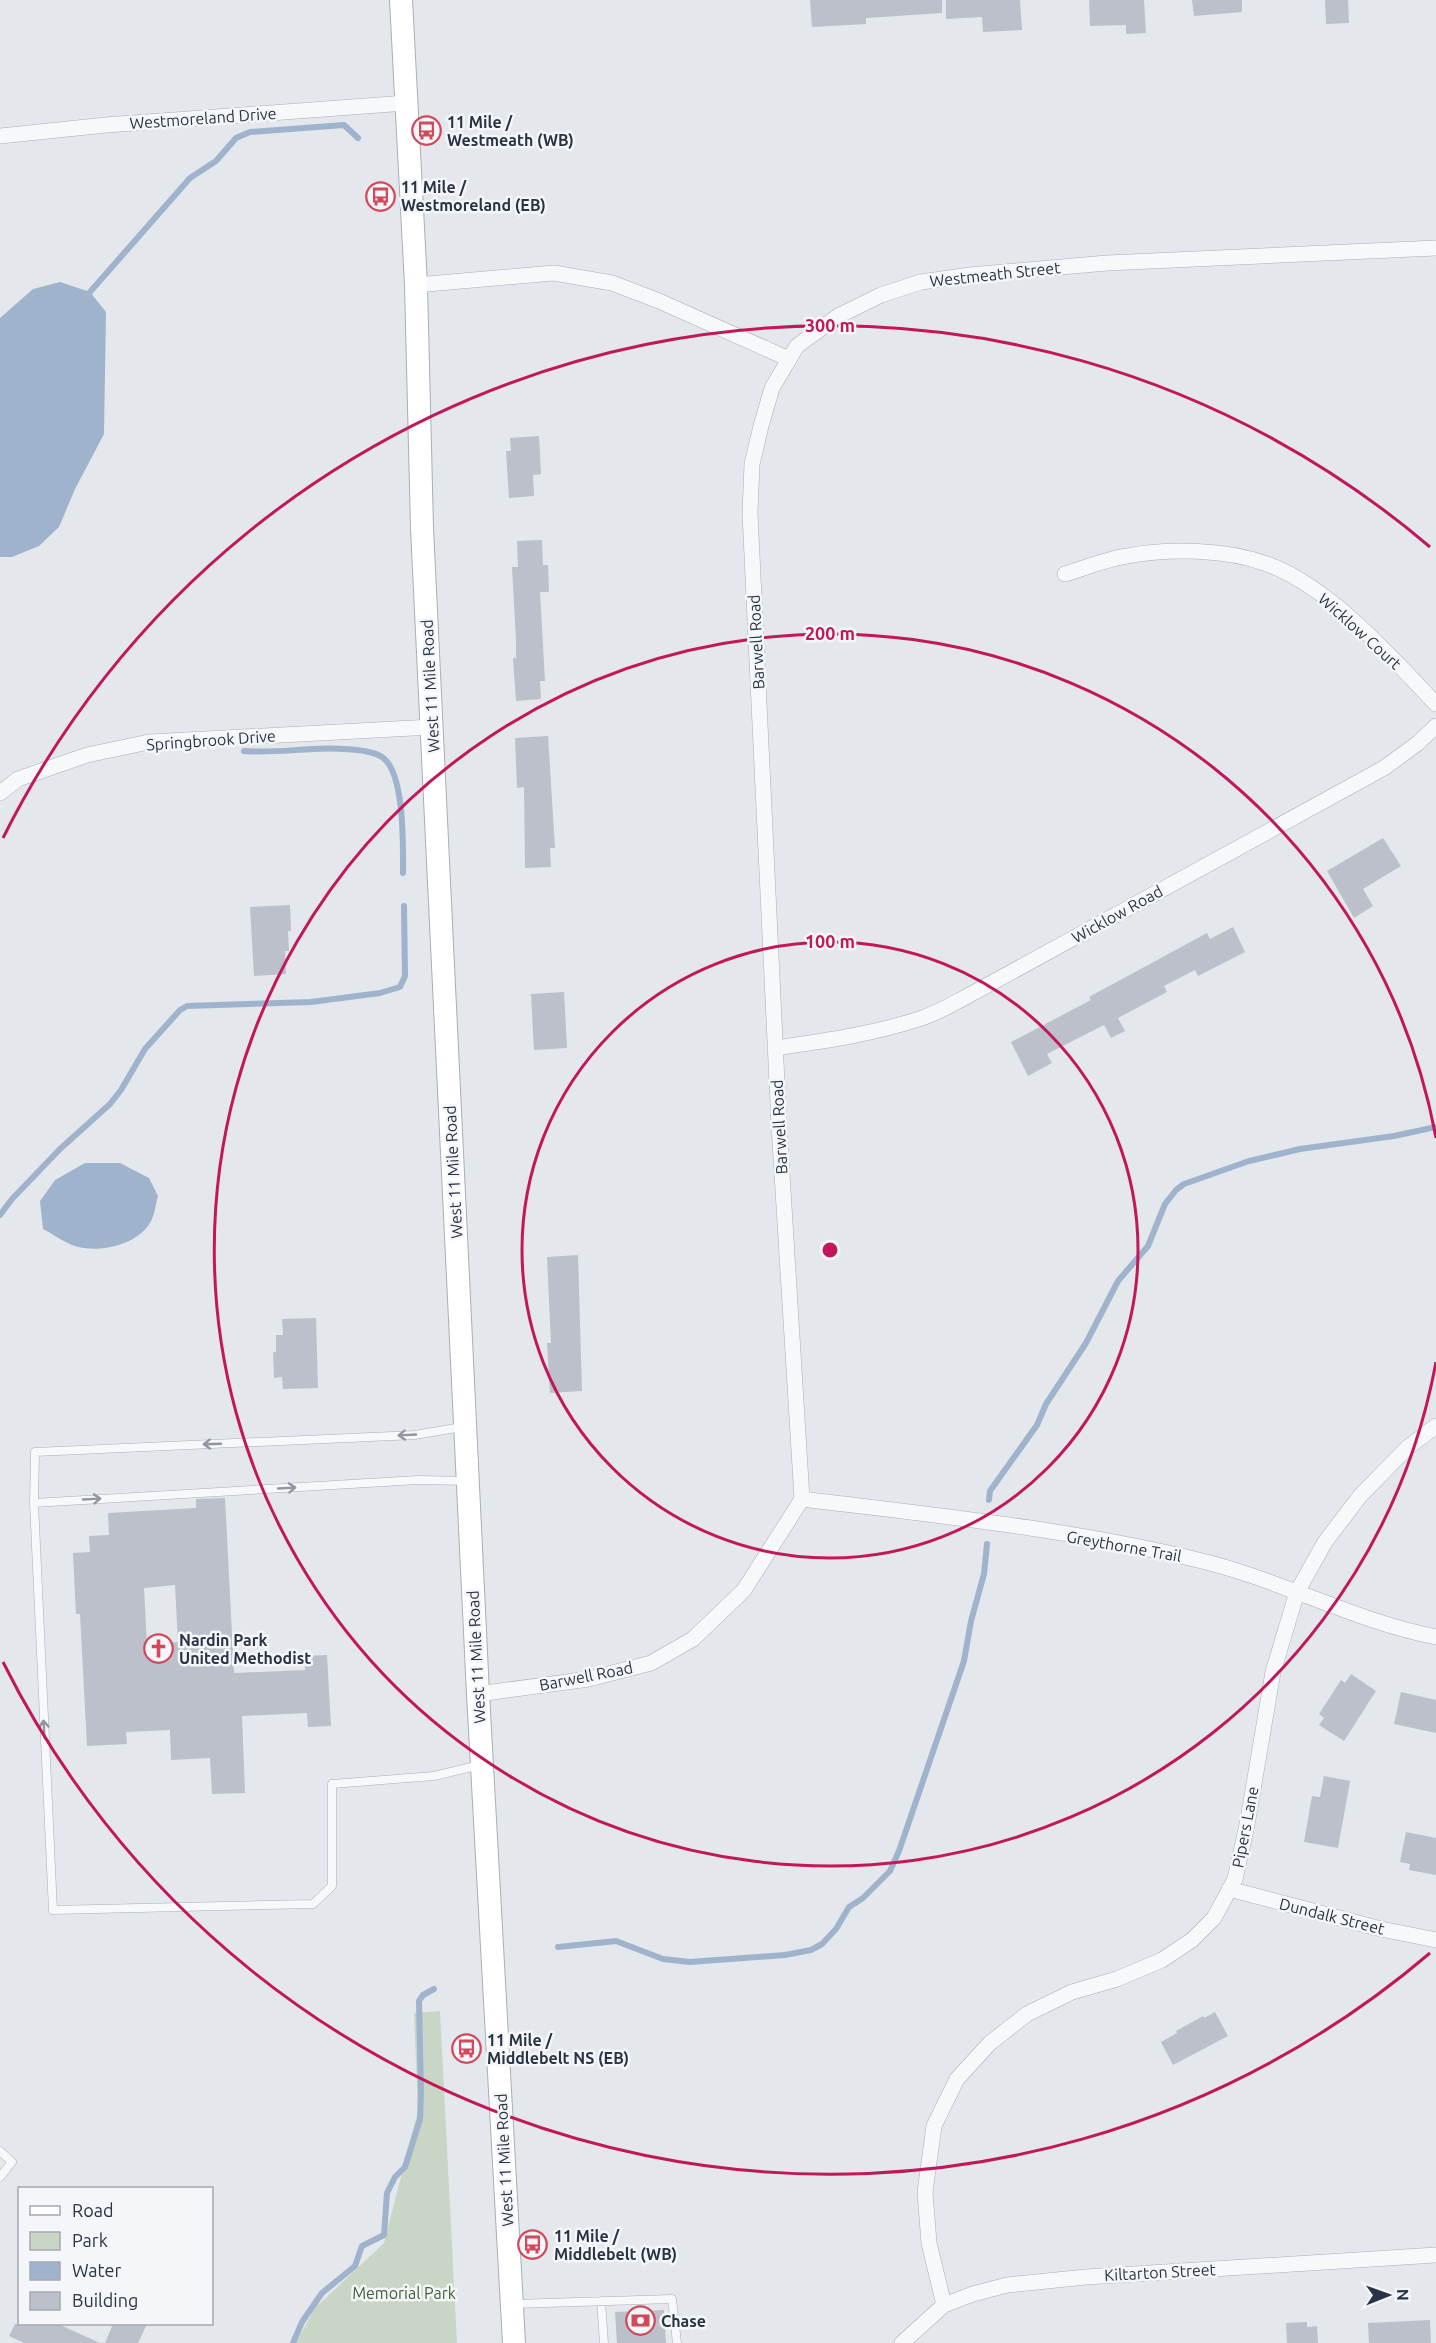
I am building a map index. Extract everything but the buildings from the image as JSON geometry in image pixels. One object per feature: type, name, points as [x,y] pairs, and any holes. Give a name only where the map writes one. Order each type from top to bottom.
[{"type":"street","name":"West 11 Mile Road","points":[[401,0],[416,285],[422,528],[465,1426],[514,2343]]},
{"type":"street","name":"Westmoreland Drive","points":[[0,136],[106,125],[406,103]]},
{"type":"street","name":"Westmeath Street","points":[[789,359],[797,346],[838,316],[881,295],[921,282],[970,275],[1107,263],[1436,248]]},
{"type":"street","points":[[416,285],[554,273],[612,283],[659,301],[789,359]]},
{"type":"street","name":"Barwell Road","points":[[478,1694],[599,1676],[651,1663],[693,1639],[744,1590],[802,1499],[775,1048],[750,513],[752,464],[761,426],[772,388],[789,359]]},
{"type":"street","name":"Wicklow Court","points":[[1065,573],[1125,556],[1167,551],[1238,556],[1269,565],[1330,601],[1436,704]]},
{"type":"street","name":"Wicklow Road","points":[[775,1048],[847,1038],[890,1027],[924,1017],[964,998],[1384,768],[1418,743],[1436,726]]},
{"type":"street","name":"Springbrook Drive","points":[[0,794],[18,779],[87,754],[149,742],[432,728]]},
{"type":"street","name":"Pipers Lane","points":[[944,2306],[929,2243],[925,2192],[934,2127],[957,2079],[990,2043],[1027,2014],[1072,1992],[1117,1979],[1162,1960],[1192,1940],[1214,1918],[1235,1879],[1247,1825],[1273,1672],[1297,1592],[1325,1542],[1360,1496],[1407,1448],[1436,1426]]},
{"type":"street","name":"Greythorne Trail","points":[[802,1499],[928,1514],[1110,1541],[1200,1560],[1406,1631],[1436,1637]]},
{"type":"street","name":"Dundalk Street","points":[[1229,1889],[1370,1926],[1436,1940]]},
{"type":"street","name":"Kiltarton Street","points":[[902,2343],[944,2306],[973,2294],[1007,2285],[1086,2277],[1436,2255]]},
{"type":"lane","points":[[465,1426],[416,1435],[35,1452],[34,1503],[53,1910],[314,1904],[332,1886],[332,1784],[434,1776],[482,1764]]},
{"type":"lane","points":[[34,1503],[418,1480],[468,1481]]},
{"type":"lane","points":[[0,2151],[12,2162],[0,2177]]},
{"type":"lane","points":[[512,2304],[672,2299],[677,2343]]},
{"type":"lane","points":[[602,2301],[604,2343]]},
{"type":"green space","name":"Memorial Park","points":[[440,2011],[457,2343],[296,2343],[315,2308],[384,2243],[418,2111],[414,2013]]},
{"type":"water","points":[[60,282],[90,292],[106,312],[104,434],[75,489],[59,527],[39,546],[12,557],[0,557],[0,318],[33,289]]},
{"type":"water","points":[[85,1163],[120,1163],[149,1178],[158,1196],[152,1219],[138,1235],[117,1246],[93,1249],[72,1245],[43,1229],[40,1201],[55,1180]]},
{"type":"waterway","points":[[86,299],[190,178],[216,161],[236,138],[250,132],[344,125],[358,138]]},
{"type":"waterway","points":[[244,751],[338,749],[359,750],[382,757],[390,765],[399,793],[403,873]]},
{"type":"waterway","points":[[0,1215],[12,1199],[60,1149],[110,1104],[145,1049],[180,1010],[187,1006],[311,1002],[380,993],[400,987],[405,976],[404,906]]},
{"type":"waterway","points":[[989,1500],[990,1491],[1037,1425],[1046,1404],[1086,1343],[1118,1281],[1148,1246],[1165,1204],[1176,1190],[1184,1184],[1249,1161],[1300,1149],[1394,1136],[1436,1127]]},
{"type":"waterway","points":[[558,1947],[616,1941],[663,1959],[690,1962],[785,1955],[811,1950],[822,1944],[836,1929],[849,1907],[863,1898],[890,1871],[899,1851],[964,1661],[971,1621],[984,1574],[987,1544]]},
{"type":"waterway","points":[[293,2343],[302,2322],[322,2293],[355,2266],[362,2246],[384,2235],[387,2193],[395,2177],[405,2167],[420,2119],[419,2001],[423,1995],[434,1989]]},
{"type":"place","name":"11 Mile / Westmeath (WB)","points":[[426,131]]},
{"type":"place","name":"11 Mile / Westmoreland (EB)","points":[[380,196]]},
{"type":"place","name":"Nardin Park United Methodist","points":[[158,1649]]},
{"type":"place","name":"11 Mile / Middlebelt NS (EB)","points":[[466,2049]]},
{"type":"place","name":"11 Mile / Middlebelt (WB)","points":[[533,2245]]},
{"type":"place","name":"Chase","points":[[640,2321]]}]
